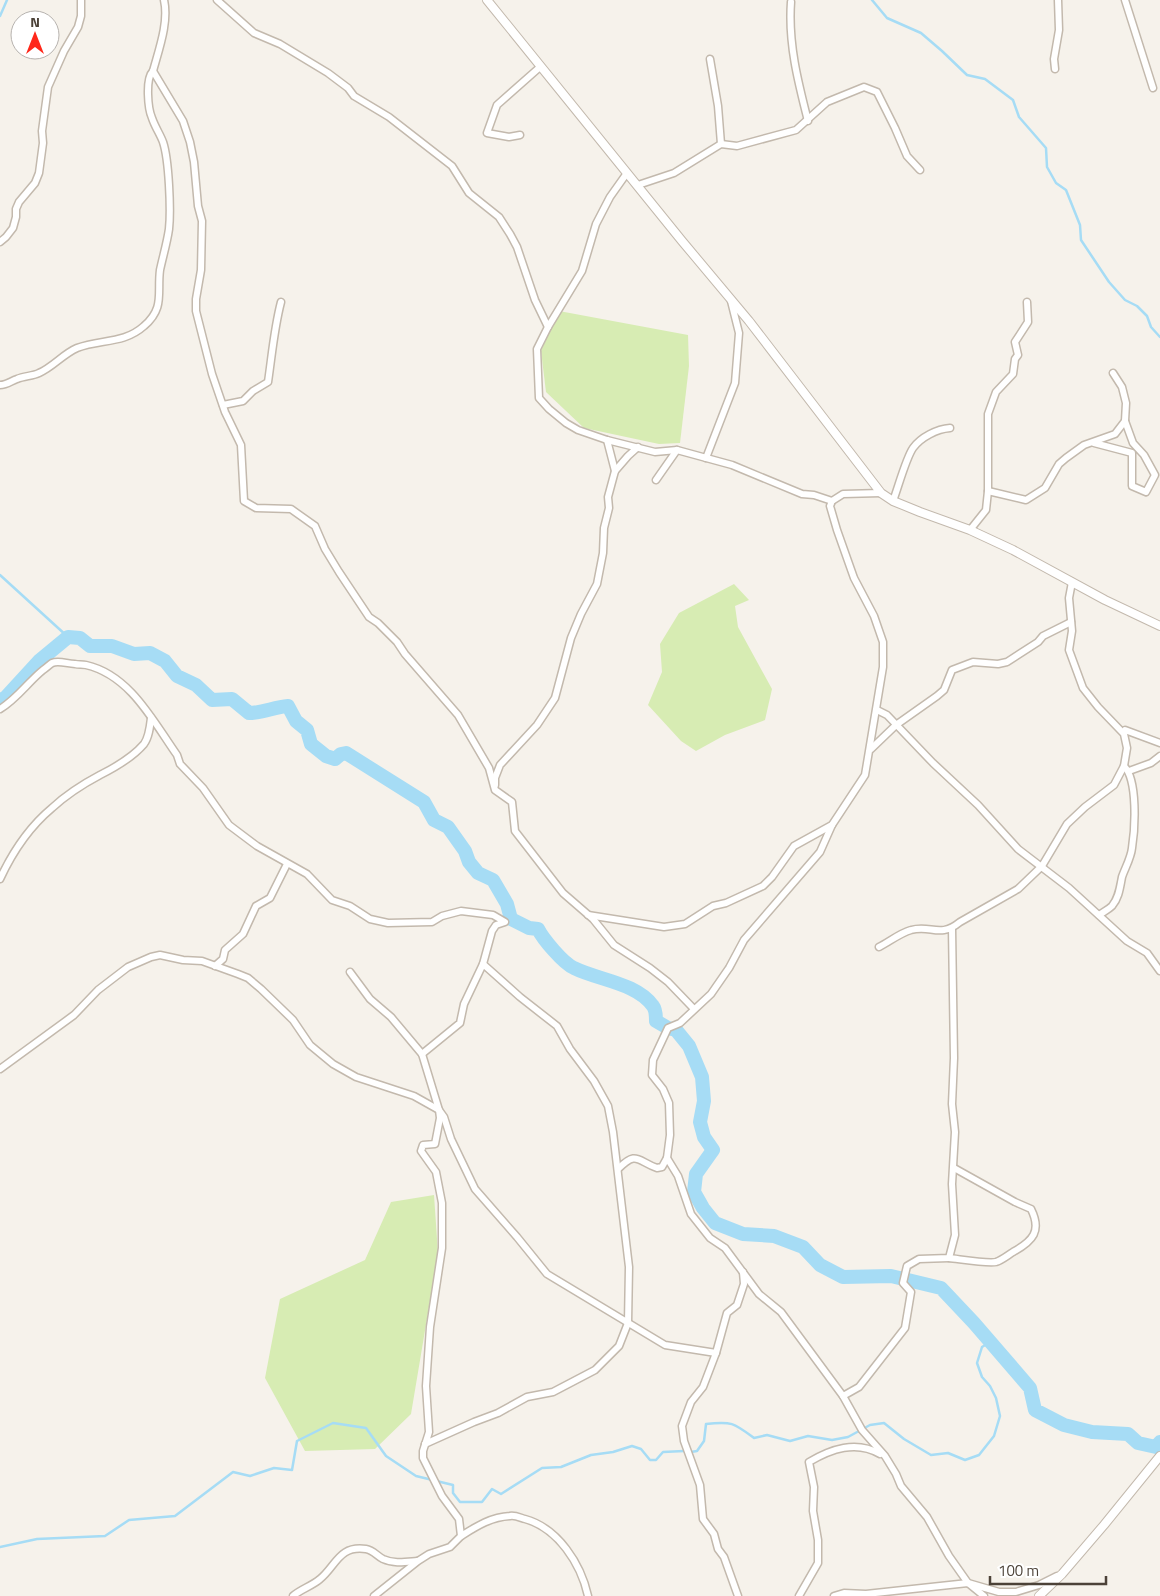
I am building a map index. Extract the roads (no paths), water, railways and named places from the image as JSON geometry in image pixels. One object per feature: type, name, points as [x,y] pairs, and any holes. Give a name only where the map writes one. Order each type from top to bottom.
[{"type":"street","points":[[0,242],[13,228],[19,202],[35,183],[39,173],[44,143],[42,132],[48,87],[64,51],[78,27],[81,16],[81,0]]},
{"type":"street","points":[[0,385],[39,373],[64,355],[86,345],[118,340],[131,335],[144,327],[153,317],[158,306],[160,271],[169,227],[169,209],[164,144],[150,111],[148,85],[149,74],[153,71],[166,10],[164,0]]},
{"type":"street","points":[[217,0],[254,33],[280,44],[328,74],[348,88],[354,96],[389,118],[452,166],[469,193],[499,217],[518,247],[536,300],[548,327]]},
{"type":"street","points":[[486,0],[730,298],[881,493],[893,501],[970,530],[1105,600],[1160,626]]},
{"type":"street","points":[[493,0],[498,14]]},
{"type":"street","points":[[1055,69],[1058,0]]},
{"type":"street","points":[[1125,0],[1153,88]]},
{"type":"street","points":[[791,2],[790,22],[795,72],[808,121]]},
{"type":"street","points":[[710,59],[718,106],[721,144]]},
{"type":"street","points":[[520,135],[509,137],[487,133],[497,106],[540,68]]},
{"type":"street","points":[[153,71],[183,120],[192,149],[198,206],[202,221],[201,270],[196,311],[212,374],[225,412],[241,445],[244,501],[256,508],[291,509],[315,526],[330,557],[369,617],[378,623],[397,642],[405,654],[458,715],[488,768],[495,790],[512,802],[515,831],[563,893],[593,919],[614,945],[668,982],[694,1009]]},
{"type":"street","points":[[638,185],[674,173],[721,144],[737,146],[796,130],[827,102],[864,87],[878,92],[896,128],[907,156],[920,170]]},
{"type":"street","points":[[627,173],[610,198],[596,224],[582,272],[548,327],[537,349],[540,398],[549,409],[578,430],[607,440],[655,452],[677,450],[732,465],[802,494],[814,494],[832,501]]},
{"type":"street","points":[[706,458],[735,383],[739,333],[730,298]]},
{"type":"street","points":[[223,405],[243,401],[253,390],[268,382],[274,349],[275,325],[281,302]]},
{"type":"street","points":[[970,530],[986,510],[988,491],[988,414],[996,392],[1013,374],[1015,359],[1018,355],[1016,342],[1028,322],[1027,302]]},
{"type":"street","points":[[1113,373],[1122,386],[1126,402],[1125,421],[1133,443],[1144,456],[1155,475],[1146,492],[1132,486],[1132,453]]},
{"type":"street","points":[[988,491],[1026,500],[1045,488],[1059,464],[1066,458],[1084,445],[1115,434],[1125,421]]},
{"type":"street","points":[[893,501],[912,449],[921,440],[940,428],[950,428]]},
{"type":"street","points":[[607,440],[615,471]]},
{"type":"street","points":[[1094,443],[1144,456]]},
{"type":"street","points":[[495,790],[495,778],[500,765],[537,725],[555,698],[571,638],[597,584],[603,553],[604,528],[609,508],[608,497],[615,471],[638,447]]},
{"type":"street","points":[[656,480],[677,450]]},
{"type":"street","points":[[618,1169],[628,1160],[636,1158],[657,1168],[662,1167],[667,1158],[670,1135],[670,1103],[663,1089],[652,1075],[653,1060],[668,1028],[680,1023],[711,994],[730,968],[744,940],[820,852],[832,825],[865,775],[877,710],[884,658],[883,642],[874,616],[854,578],[830,506],[832,501],[843,494],[881,493]]},
{"type":"street","points":[[1072,582],[1069,598],[1072,631],[1069,650],[1082,688],[1124,734],[1127,748],[1126,768],[1133,788],[1135,808],[1132,850],[1122,876],[1119,892],[1112,906],[1099,915]]},
{"type":"street","points":[[870,750],[896,725],[938,696],[944,690],[952,670],[973,662],[998,664],[1007,662],[1038,642],[1042,636],[1071,622]]},
{"type":"street","points":[[0,708],[9,703],[52,663],[85,664],[100,669],[113,676],[129,689],[177,755],[180,764],[203,788],[229,825],[250,841],[307,874],[332,900],[350,906],[370,919],[388,923],[432,922],[442,916],[461,912],[493,916],[505,922],[496,925],[492,931],[483,964],[464,1004],[460,1023],[422,1054]]},
{"type":"street","points":[[877,710],[887,715],[932,763],[978,805],[1018,849],[1069,888],[1127,941],[1147,953],[1160,971]]},
{"type":"street","points":[[0,879],[21,839],[34,823],[53,806],[128,759],[145,743],[151,718]]},
{"type":"street","points":[[1125,730],[1160,744]]},
{"type":"street","points":[[879,947],[911,930],[922,929],[940,932],[952,928],[1018,889],[1042,866],[1067,824],[1085,807],[1114,785],[1126,768],[1151,763],[1160,756]]},
{"type":"street","points":[[587,915],[664,926],[684,924],[713,906],[726,903],[763,886],[772,877],[794,846],[832,825]]},
{"type":"street","points":[[215,966],[222,959],[225,950],[242,934],[256,906],[270,898],[287,864]]},
{"type":"street","points":[[949,1258],[955,1235],[952,1184],[956,1132],[952,1104],[954,1058],[952,928]]},
{"type":"street","points":[[0,1069],[74,1014],[98,990],[128,967],[151,957],[160,955],[183,960],[202,961],[243,976],[293,1020],[299,1032],[310,1045],[333,1064],[356,1077],[414,1096],[438,1110],[444,1117],[451,1139],[475,1188],[518,1237],[547,1274],[665,1345],[716,1353]]},
{"type":"street","points":[[425,1444],[498,1413],[527,1397],[553,1392],[595,1370],[619,1346],[628,1324],[629,1267],[614,1132],[608,1106],[594,1081],[570,1049],[557,1026],[520,997],[483,964]]},
{"type":"street","points":[[350,972],[370,999],[391,1017],[422,1054],[440,1118],[435,1144],[423,1145],[421,1151],[436,1172],[442,1203],[442,1248],[430,1327],[426,1386],[429,1432],[423,1458],[442,1496],[459,1519],[462,1536]]},
{"type":"street","points":[[667,1158],[678,1176],[691,1214],[710,1238],[726,1248],[759,1294],[781,1312],[843,1396],[862,1430],[885,1456],[901,1486],[927,1517],[975,1596]]},
{"type":"street","points":[[843,1396],[859,1387],[905,1328],[911,1292],[903,1283],[907,1266],[919,1259],[949,1258],[995,1262],[1027,1243],[1034,1236],[1036,1218],[1031,1209],[954,1168]]},
{"type":"street","points":[[738,1596],[724,1557],[718,1549],[714,1534],[703,1519],[700,1485],[684,1441],[682,1426],[691,1402],[703,1387],[716,1353],[727,1313],[737,1305],[744,1284],[743,1272]]},
{"type":"street","points":[[804,1596],[799,1596],[818,1563],[818,1540],[813,1511],[814,1487],[809,1462],[825,1452],[844,1446],[872,1449],[885,1456]]},
{"type":"street","points":[[1039,1596],[1062,1574],[1160,1456]]},
{"type":"street","points":[[374,1596],[429,1554],[450,1547],[462,1536],[488,1520],[512,1515],[531,1521],[556,1537],[568,1551],[580,1571],[588,1596]]},
{"type":"street","points":[[293,1596],[319,1580],[336,1558],[355,1549],[368,1549],[381,1558],[393,1563],[418,1561]]},
{"type":"street","points":[[834,1596],[968,1583],[999,1592],[1016,1592],[1039,1585],[1062,1574]]},
{"type":"street","points":[[968,1583],[984,1596]]},
{"type":"waterway","points":[[0,16],[7,0]]},
{"type":"waterway","points":[[872,0],[887,18],[921,33],[967,75],[985,79],[1013,100],[1019,117],[1046,148],[1047,167],[1056,183],[1066,190],[1080,225],[1081,240],[1109,282],[1125,300],[1137,306],[1147,316],[1151,327],[1160,337]]},
{"type":"waterway","points":[[0,575],[68,637]]},
{"type":"waterway","points":[[0,701],[6,697],[39,661],[68,637],[80,638],[90,646],[112,646],[134,654],[150,653],[165,661],[177,676],[196,685],[212,700],[232,699],[249,713],[288,706],[296,721],[307,730],[311,744],[326,756],[335,759],[341,754],[346,753],[424,802],[434,820],[448,827],[465,851],[469,862],[478,873],[493,880],[507,904],[511,919],[529,928],[538,929],[544,939],[564,961],[574,968],[627,987],[646,998],[653,1006],[656,1021],[676,1030],[689,1046],[702,1077],[704,1101],[700,1122],[704,1137],[713,1150],[696,1174],[694,1192],[703,1208],[715,1223],[743,1234],[774,1236],[803,1247],[820,1265],[843,1277],[891,1276],[941,1288],[1030,1388],[1035,1410],[1064,1425],[1092,1432],[1128,1434],[1138,1443],[1156,1447],[1160,1442]]},
{"type":"waterway","points":[[691,1452],[697,1451],[704,1441],[706,1424],[732,1424],[754,1438],[767,1435],[790,1441],[808,1436],[832,1440],[848,1437],[870,1425],[884,1423],[904,1439],[931,1455],[948,1453],[965,1460],[979,1455],[994,1436],[1000,1416],[996,1398],[990,1386],[982,1377],[977,1363],[982,1347],[990,1342]]},
{"type":"waterway","points":[[0,1547],[37,1539],[105,1536],[129,1520],[175,1516],[233,1472],[250,1476],[274,1468],[292,1470],[297,1441],[333,1423],[366,1428],[386,1456],[416,1476],[453,1485],[453,1493],[460,1502],[482,1502],[492,1489],[501,1494],[542,1468],[561,1467],[591,1455],[613,1452],[632,1446],[641,1449],[650,1460],[656,1460],[663,1452],[684,1451]]}]
